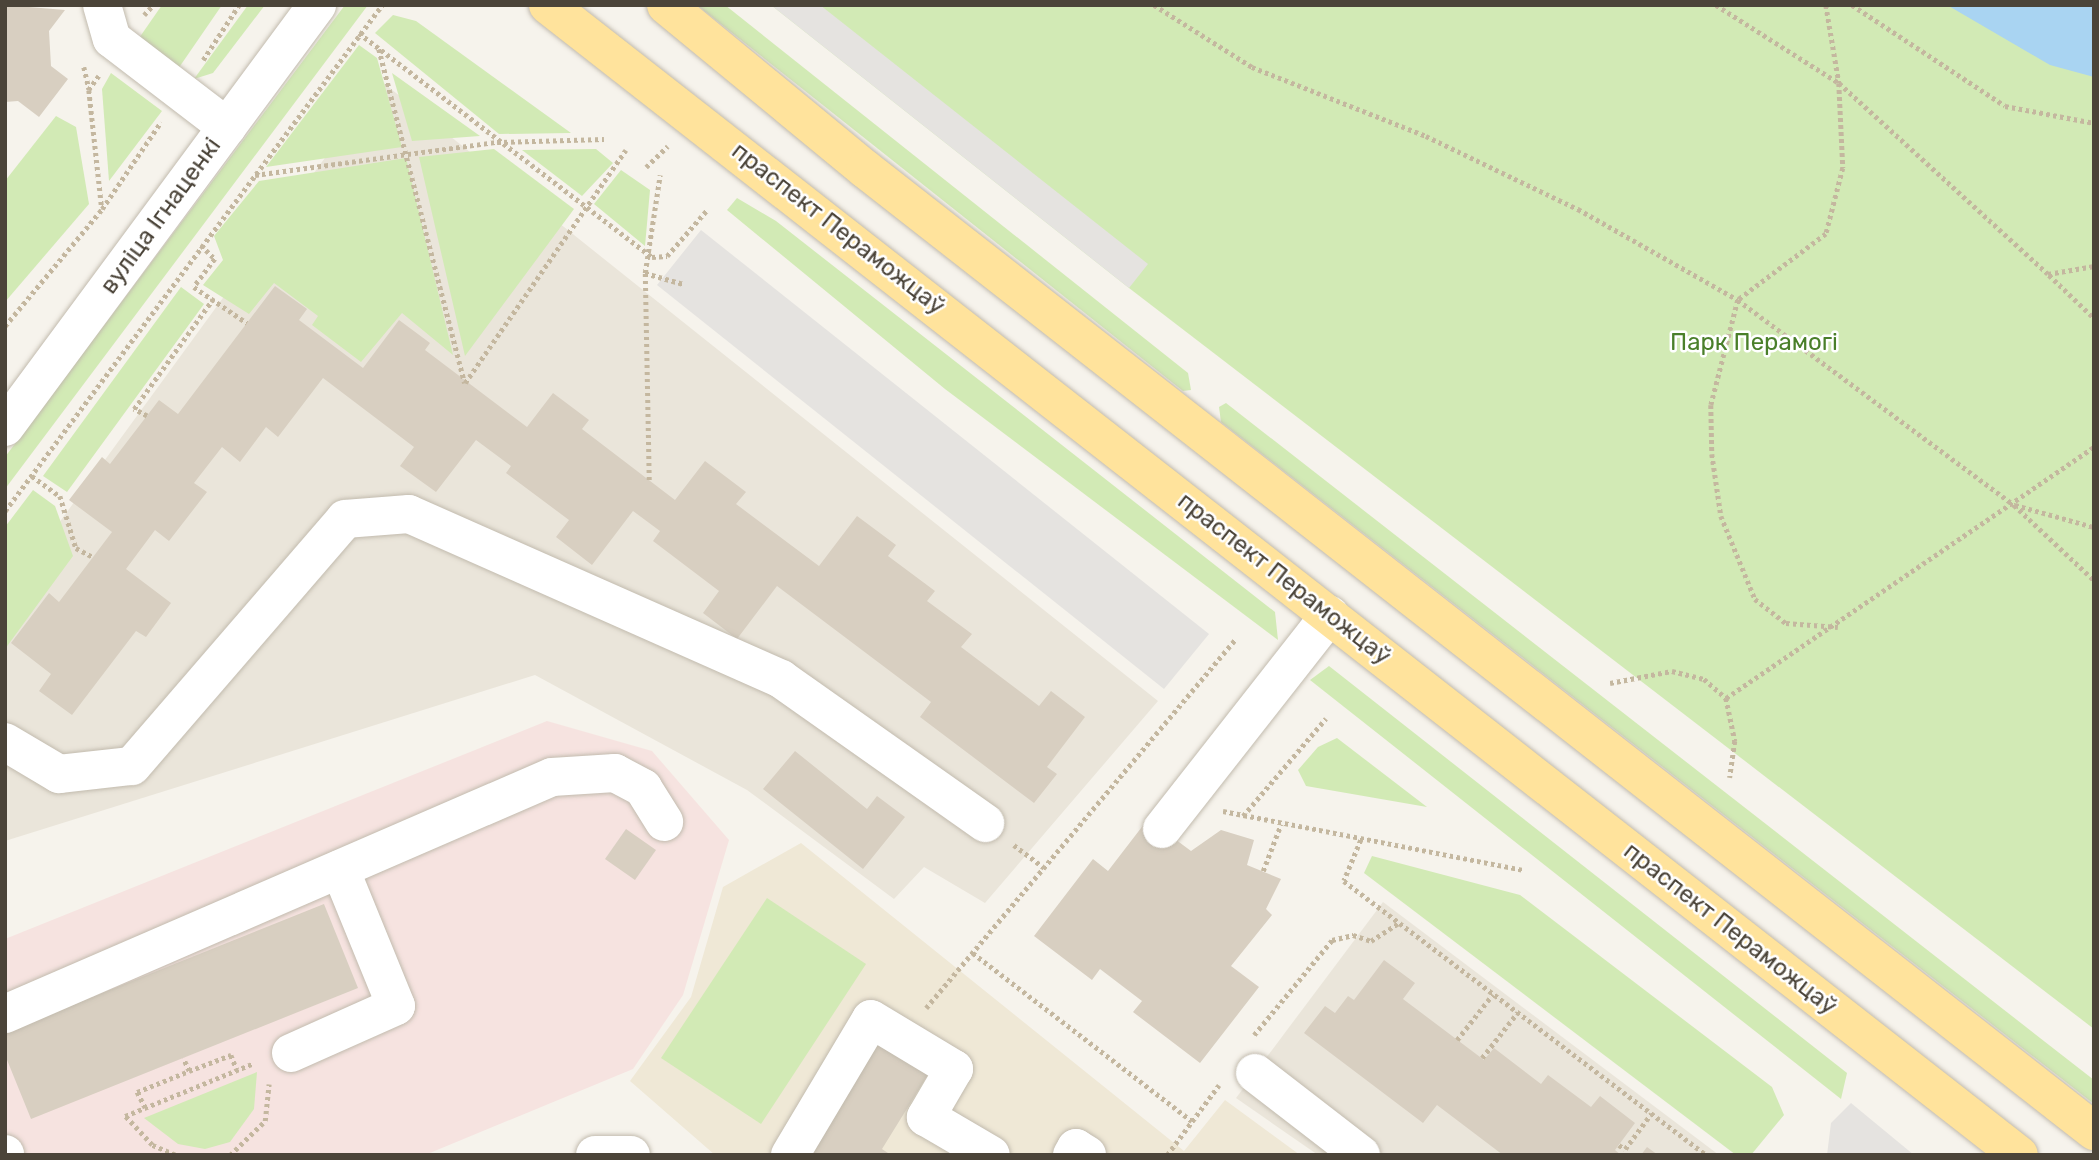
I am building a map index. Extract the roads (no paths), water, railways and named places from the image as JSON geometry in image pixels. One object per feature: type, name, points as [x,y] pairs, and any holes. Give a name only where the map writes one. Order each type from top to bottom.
[{"type":"main road","name":"праспект Пераможцаў","points":[[548,5],[2019,1155]]},
{"type":"main road","points":[[666,5],[865,169],[2094,1131]]},
{"type":"street","points":[[102,5],[111,39],[180,94],[227,127]]},
{"type":"street","name":"вуліца Ігнаценкі","points":[[5,427],[317,5]]},
{"type":"street","points":[[5,742],[59,774],[132,766],[345,519],[409,514],[781,679],[985,823]]},
{"type":"street","points":[[1173,815],[1330,615]]},
{"type":"street","points":[[5,1014],[516,790],[582,771],[615,773],[643,788],[664,822]]},
{"type":"street","points":[[275,1060],[396,1006],[340,869]]},
{"type":"street","points":[[790,1155],[872,1019],[954,1069],[926,1117],[990,1155]]},
{"type":"street","points":[[1255,1073],[1361,1155]]},
{"type":"street","points":[[1072,1155],[1076,1148],[1087,1155]]},
{"type":"street","points":[[595,1155],[631,1155]]},
{"type":"water","points":[[1947,5],[2094,5],[2094,77],[2050,65]]},
{"type":"park label","name":"Парк Перамогі","points":[[1754,343]]}]
